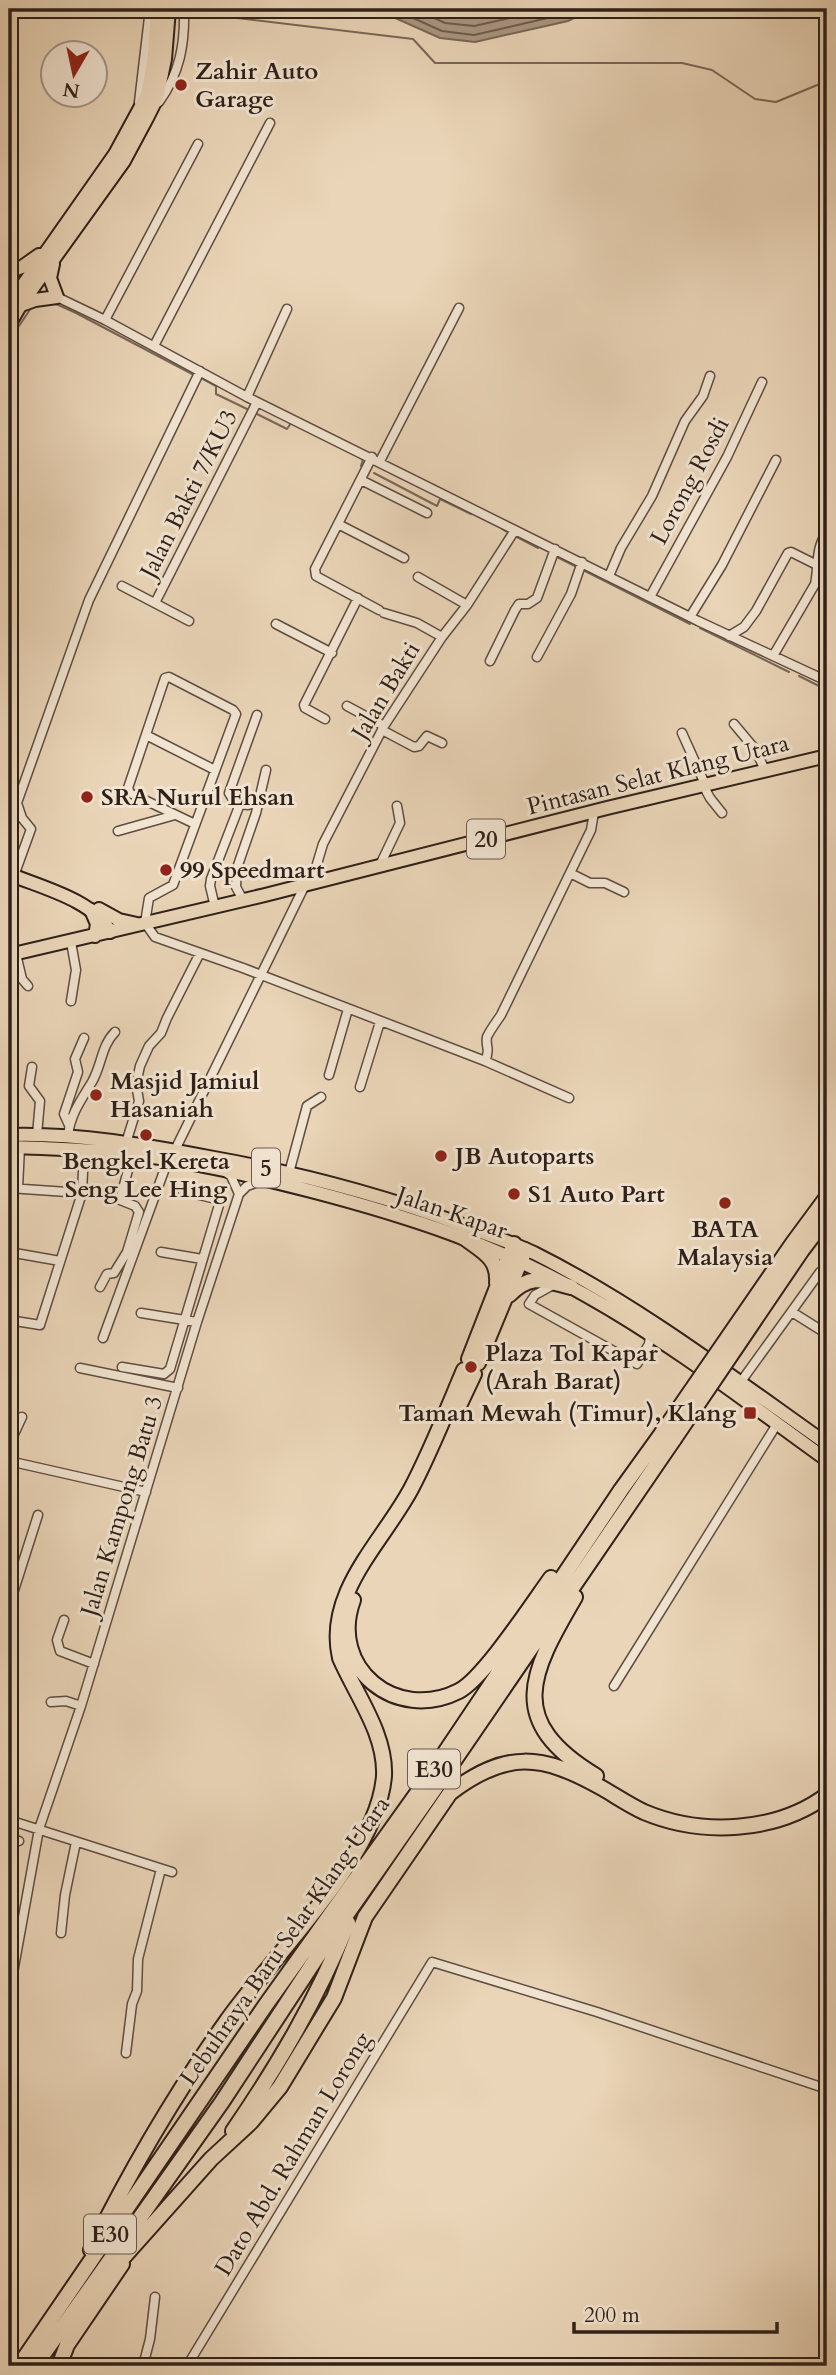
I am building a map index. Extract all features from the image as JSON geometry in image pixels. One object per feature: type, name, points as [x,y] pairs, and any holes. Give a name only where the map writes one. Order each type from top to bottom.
[{"type":"highway","name":"Lebuhraya Baru Selat Klang Utara","points":[[19,2366],[65,2310],[222,2102],[321,1951],[596,1555],[668,1436],[793,1243],[827,1197]]},
{"type":"highway","name":"Lebuhraya Baru Selat Klang Utara","points":[[35,2366],[65,2310],[265,2006],[428,1778],[621,1490],[668,1436],[827,1217]]},
{"type":"highway","points":[[462,1236],[495,1263],[501,1295]]},
{"type":"highway","points":[[518,1253],[421,1486],[359,1585],[348,1616],[348,1641],[355,1663],[377,1687],[401,1699],[432,1700],[461,1690],[479,1674],[621,1490]]},
{"type":"highway","points":[[501,1295],[528,1280],[541,1279],[565,1285]]},
{"type":"highway","points":[[65,2310],[124,2188],[188,2078],[227,2020],[327,1893],[366,1837],[380,1803],[383,1763],[379,1743],[340,1658],[337,1644],[338,1616],[348,1589],[415,1479],[471,1367]]},
{"type":"highway","points":[[596,1555],[547,1646],[535,1681],[534,1703],[538,1720],[551,1740],[583,1768],[625,1794],[669,1813],[690,1818],[754,1817],[810,1796],[827,1784]]},
{"type":"highway","points":[[9,2362],[135,2245],[220,2150],[251,2122],[280,2087],[334,1998],[365,1917],[450,1793],[482,1771],[501,1764],[541,1762],[562,1767],[643,1811],[678,1823],[709,1827],[756,1824],[779,1818],[814,1804],[827,1795]]},
{"type":"highway","points":[[220,2150],[287,2050],[326,1973],[358,1900]]},
{"type":"highway","points":[[62,2366],[67,2345],[135,2245]]},
{"type":"main road","points":[[9,325],[14,305],[124,161],[142,118],[157,98],[157,9]]},
{"type":"main road","points":[[157,73],[168,35],[169,9]]},
{"type":"main road","points":[[9,272],[51,255]]},
{"type":"main road","points":[[14,305],[57,297],[50,278],[51,255]]},
{"type":"main road","name":"Pintasan Selat Klang Utara","points":[[12,955],[308,885],[765,770],[826,760]]},
{"type":"main road","points":[[11,875],[120,920],[142,923]]},
{"type":"main road","points":[[95,910],[113,931]]},
{"type":"main road","points":[[95,910],[95,936]]},
{"type":"main road","name":"Jalan Kapar","points":[[9,1135],[69,1131],[129,1149],[289,1173],[379,1196],[518,1253],[612,1297],[665,1330],[827,1444]]},
{"type":"main road","name":"Jalan Kapar","points":[[14,1147],[129,1149]]},
{"type":"main road","name":"Jalan Kapar","points":[[171,1155],[355,1202],[518,1253],[565,1285],[650,1335],[827,1460]]},
{"type":"street","points":[[142,118],[150,9]]},
{"type":"street","points":[[142,118],[172,84],[182,42],[184,9]]},
{"type":"street","points":[[154,346],[270,123]]},
{"type":"street","points":[[105,320],[198,144]]},
{"type":"street","points":[[57,297],[257,402],[690,617],[827,681]]},
{"type":"street","points":[[442,637],[418,623],[381,612],[316,576],[315,569],[361,480],[376,459],[459,308]]},
{"type":"street","points":[[247,397],[287,309]]},
{"type":"street","points":[[11,875],[31,829],[22,818],[17,803],[89,600],[200,371]]},
{"type":"street","points":[[609,576],[621,548],[652,496],[685,421],[703,396],[710,376]]},
{"type":"street","name":"Lorong Rosdi","points":[[650,597],[727,457],[762,382]]},
{"type":"street","name":"Jalan Bakti 7/KU3","points":[[155,603],[257,402]]},
{"type":"street","points":[[690,617],[722,565],[776,460]]},
{"type":"street","points":[[361,480],[427,513]]},
{"type":"street","points":[[338,524],[404,558]]},
{"type":"street","name":"Jalan Bakti","points":[[103,1338],[171,1155],[308,885],[323,844],[383,728],[442,637],[467,605],[514,530]]},
{"type":"street","points":[[773,656],[815,584],[815,564],[827,532]]},
{"type":"street","points":[[490,661],[519,604],[528,604],[537,598],[555,549]]},
{"type":"street","points":[[729,636],[744,627],[756,611],[788,553],[815,564]]},
{"type":"street","points":[[537,657],[571,594],[582,562]]},
{"type":"street","points":[[418,577],[467,605]]},
{"type":"street","points":[[122,586],[189,621]]},
{"type":"street","points":[[325,719],[304,705],[358,598]]},
{"type":"street","points":[[276,624],[332,653]]},
{"type":"street","points":[[195,824],[130,793],[128,788],[165,678],[169,677],[236,714],[173,886],[149,898],[142,923],[155,937],[485,1062],[569,1098]]},
{"type":"street","points":[[347,706],[414,747],[419,746],[427,736],[442,743]]},
{"type":"street","points":[[257,715],[229,793],[235,803],[248,805],[259,802]]},
{"type":"street","points":[[734,724],[755,749],[765,770]]},
{"type":"street","points":[[682,733],[710,798],[722,813]]},
{"type":"street","points":[[146,735],[215,770]]},
{"type":"street","points":[[243,900],[236,887],[237,869],[259,802],[266,770]]},
{"type":"street","points":[[215,907],[211,879],[240,804]]},
{"type":"street","points":[[380,865],[400,823],[397,806]]},
{"type":"street","points":[[485,1062],[489,1051],[486,1040],[591,830],[594,812]]},
{"type":"street","points":[[118,831],[175,815]]},
{"type":"street","points":[[570,873],[590,883],[605,883],[624,892]]},
{"type":"street","points":[[71,942],[76,970],[71,1001]]},
{"type":"street","points":[[100,1287],[107,1274],[114,1273],[127,1252],[139,1212],[135,1206],[120,1200],[139,1101],[136,1084],[140,1066],[149,1046],[161,1033],[200,953]]},
{"type":"street","points":[[12,955],[22,979],[28,986]]},
{"type":"street","points":[[329,1075],[348,1009]]},
{"type":"street","points":[[360,1087],[380,1022]]},
{"type":"street","points":[[69,1131],[77,1104],[93,1080],[107,1041],[115,1032]]},
{"type":"street","points":[[69,1131],[64,1114],[78,1072],[75,1059],[84,1038]]},
{"type":"street","points":[[32,1067],[29,1086],[40,1101],[37,1135]]},
{"type":"street","points":[[289,1173],[307,1106],[321,1097]]},
{"type":"street","points":[[14,1147],[13,1188],[82,1193]]},
{"type":"street","points":[[9,1320],[40,1325],[82,1193],[84,1150]]},
{"type":"street","points":[[223,1170],[232,1176],[239,1194],[247,1186],[267,1180]]},
{"type":"street","points":[[122,1367],[164,1374],[167,1372],[219,1205],[216,1199],[183,1191]]},
{"type":"street","name":"Jalan Kampong Batu 3","points":[[9,1994],[39,1829],[82,1706],[197,1322],[239,1194]]},
{"type":"street","points":[[9,1252],[60,1261]]},
{"type":"street","points":[[161,1252],[202,1259]]},
{"type":"street","points":[[740,1383],[820,1272],[827,1269]]},
{"type":"street","points":[[565,1285],[542,1289],[530,1304],[637,1364],[649,1344],[650,1335]]},
{"type":"street","points":[[792,1312],[827,1334]]},
{"type":"street","points":[[141,1313],[197,1322]]},
{"type":"street","points":[[80,1368],[178,1388]]},
{"type":"street","points":[[9,1445],[22,1417]]},
{"type":"street","points":[[614,1686],[777,1424]]},
{"type":"street","points":[[9,1461],[146,1492]]},
{"type":"street","points":[[9,1606],[38,1515]]},
{"type":"street","points":[[64,1620],[57,1640],[60,1651],[94,1664]]},
{"type":"street","points":[[51,1702],[66,1701],[82,1706]]},
{"type":"street","points":[[9,1820],[172,1872]]},
{"type":"street","points":[[9,1838],[19,1841]]},
{"type":"street","points":[[61,1933],[65,1895],[76,1842]]},
{"type":"street","points":[[126,2053],[132,2004],[138,1991],[138,1959],[161,1870]]},
{"type":"street","name":"Dato Abd. Rahman Lorong","points":[[187,2366],[432,1962],[597,2012],[827,2089]]},
{"type":"street","points":[[144,2366],[155,2297]]},
{"type":"water","points":[[375,9],[592,9],[568,21],[475,42],[440,38]]},
{"type":"waterway","points":[[225,9],[237,18],[413,39],[435,63],[682,63],[712,70],[755,99],[776,102],[827,81]]},
{"type":"waterway","points":[[54,303],[194,375]]},
{"type":"waterway","points":[[9,341],[31,308]]},
{"type":"waterway","points":[[201,378],[216,386],[216,394],[247,409]]},
{"type":"waterway","points":[[257,414],[287,429],[291,423],[344,449]]},
{"type":"waterway","points":[[361,458],[361,466]]},
{"type":"waterway","points":[[374,473],[437,506],[440,499],[471,514]]},
{"type":"waterway","points":[[502,529],[507,532]]},
{"type":"waterway","points":[[517,537],[538,548]]},
{"type":"waterway","points":[[557,557],[575,566]]},
{"type":"waterway","points":[[583,570],[690,624]]},
{"type":"waterway","points":[[700,628],[789,672]]},
{"type":"waterway","points":[[799,676],[827,690]]},
{"type":"place","name":"Zahir Auto Garage","points":[[181,85]]},
{"type":"place","name":"SRA Nurul Ehsan","points":[[87,797]]},
{"type":"place","name":"99 Speedmart","points":[[166,870]]},
{"type":"place","name":"Masjid Jamiul Hasaniah","points":[[96,1095]]},
{"type":"place","name":"Bengkel Kereta Seng Lee Hing","points":[[146,1135]]},
{"type":"place","name":"JB Autoparts","points":[[441,1156]]},
{"type":"place","name":"S1 Auto Part","points":[[514,1194]]},
{"type":"place","name":"BATA Malaysia","points":[[725,1203]]},
{"type":"place","name":"Plaza Tol Kapar (Arah Barat)","points":[[471,1367]]},
{"type":"place","name":"Taman Mewah (Timur), Klang","points":[[750,1413]]}]
